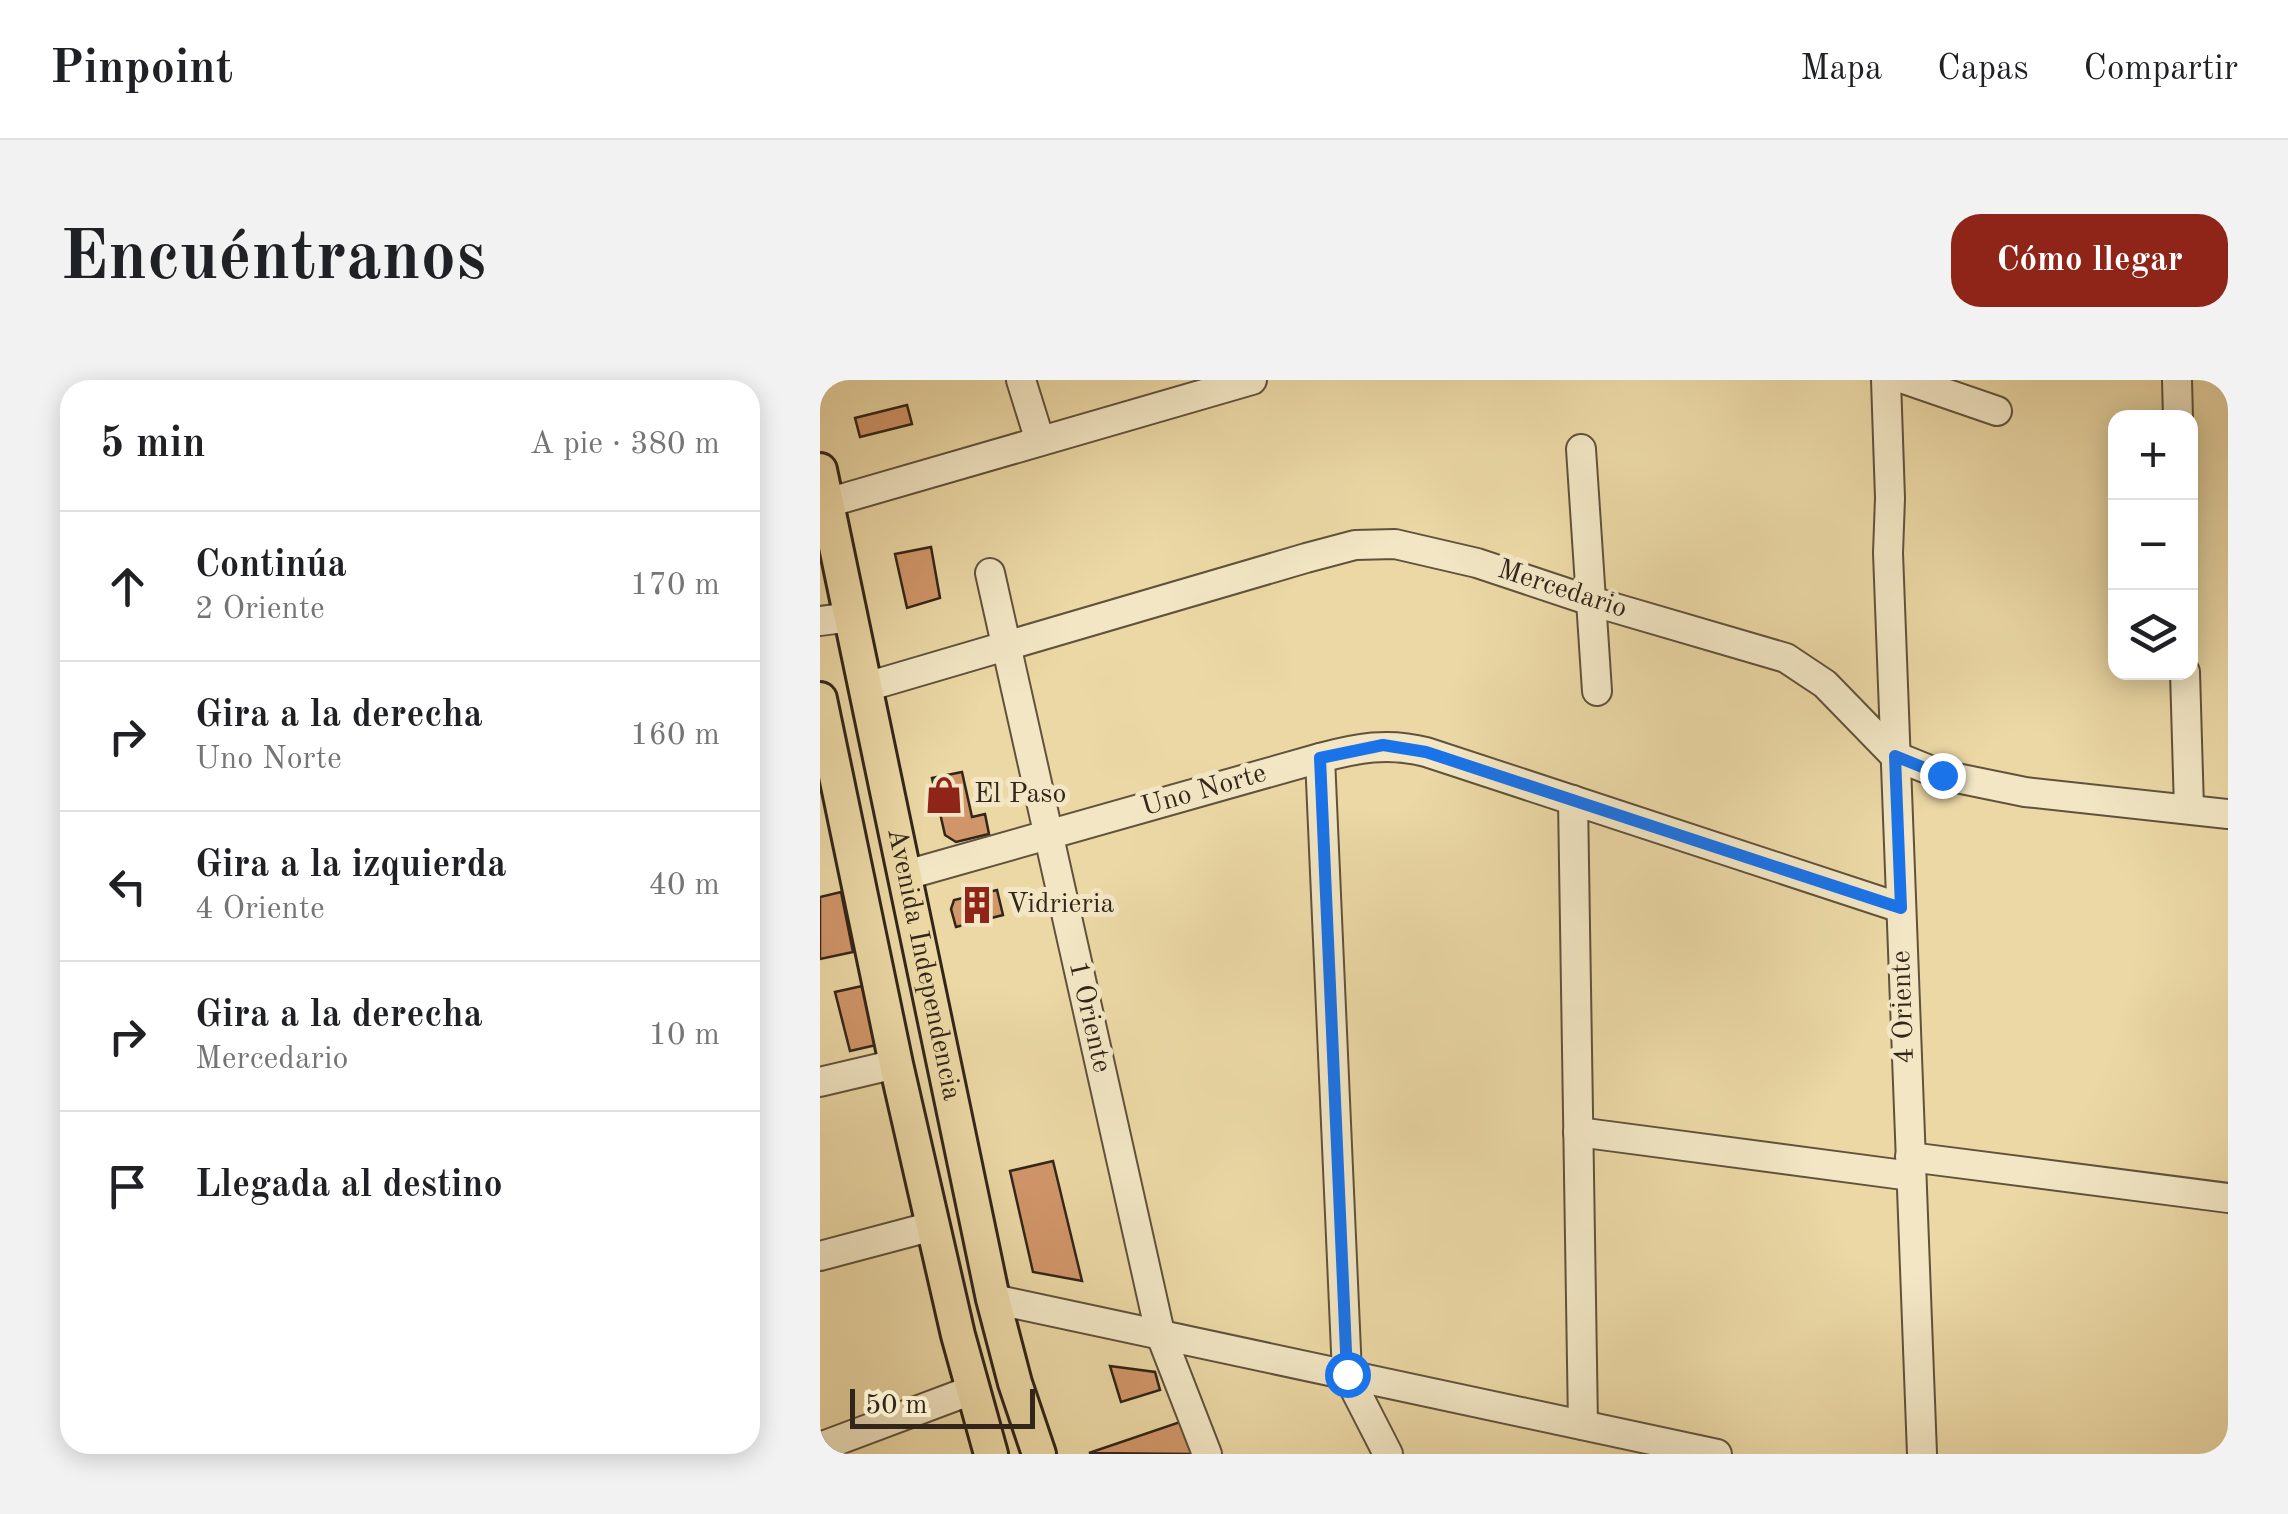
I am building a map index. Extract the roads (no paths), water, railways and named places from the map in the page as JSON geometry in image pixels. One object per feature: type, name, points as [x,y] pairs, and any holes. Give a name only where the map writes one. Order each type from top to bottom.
[{"type":"main road","name":"Avenida Independencia","points":[[820,470],[827,503],[835,619],[866,687],[992,1299],[1039,1454]]},
{"type":"main road","name":"Avenida Independencia","points":[[820,699],[896,1064],[972,1390],[991,1454]]},
{"type":"street","points":[[1021,380],[1040,441]]},
{"type":"street","points":[[827,503],[1252,380]]},
{"type":"street","name":"4 Oriente","points":[[1886,380],[1888,553],[1922,1454]]},
{"type":"street","points":[[1907,380],[1997,411]]},
{"type":"street","points":[[2177,380],[2178,410]]},
{"type":"street","points":[[1581,449],[1598,690]]},
{"type":"street","name":"Mercedario","points":[[866,687],[1306,558],[1375,543],[1410,546],[1786,658],[1824,684],[1895,756],[1942,775],[1995,788],[2228,814]]},
{"type":"street","name":"1 Oriente","points":[[990,573],[1160,1333],[1207,1454]]},
{"type":"street","points":[[2185,680],[2189,809]]},
{"type":"street","name":"Uno Norte","points":[[906,875],[1362,747],[1405,746],[1901,908]]},
{"type":"street","points":[[1320,758],[1347,1374],[1388,1454]]},
{"type":"street","points":[[1573,800],[1583,1425]]},
{"type":"street","points":[[820,1082],[896,1064]]},
{"type":"street","points":[[1578,1132],[2228,1198]]},
{"type":"street","points":[[820,1256],[933,1226]]},
{"type":"street","points":[[992,1299],[1583,1425],[1626,1444],[1718,1454]]},
{"type":"street","points":[[820,1447],[972,1390]]},
{"type":"place","name":"El Paso","points":[[944,795]]},
{"type":"place","name":"Vidrieria","points":[[977,905]]}]
